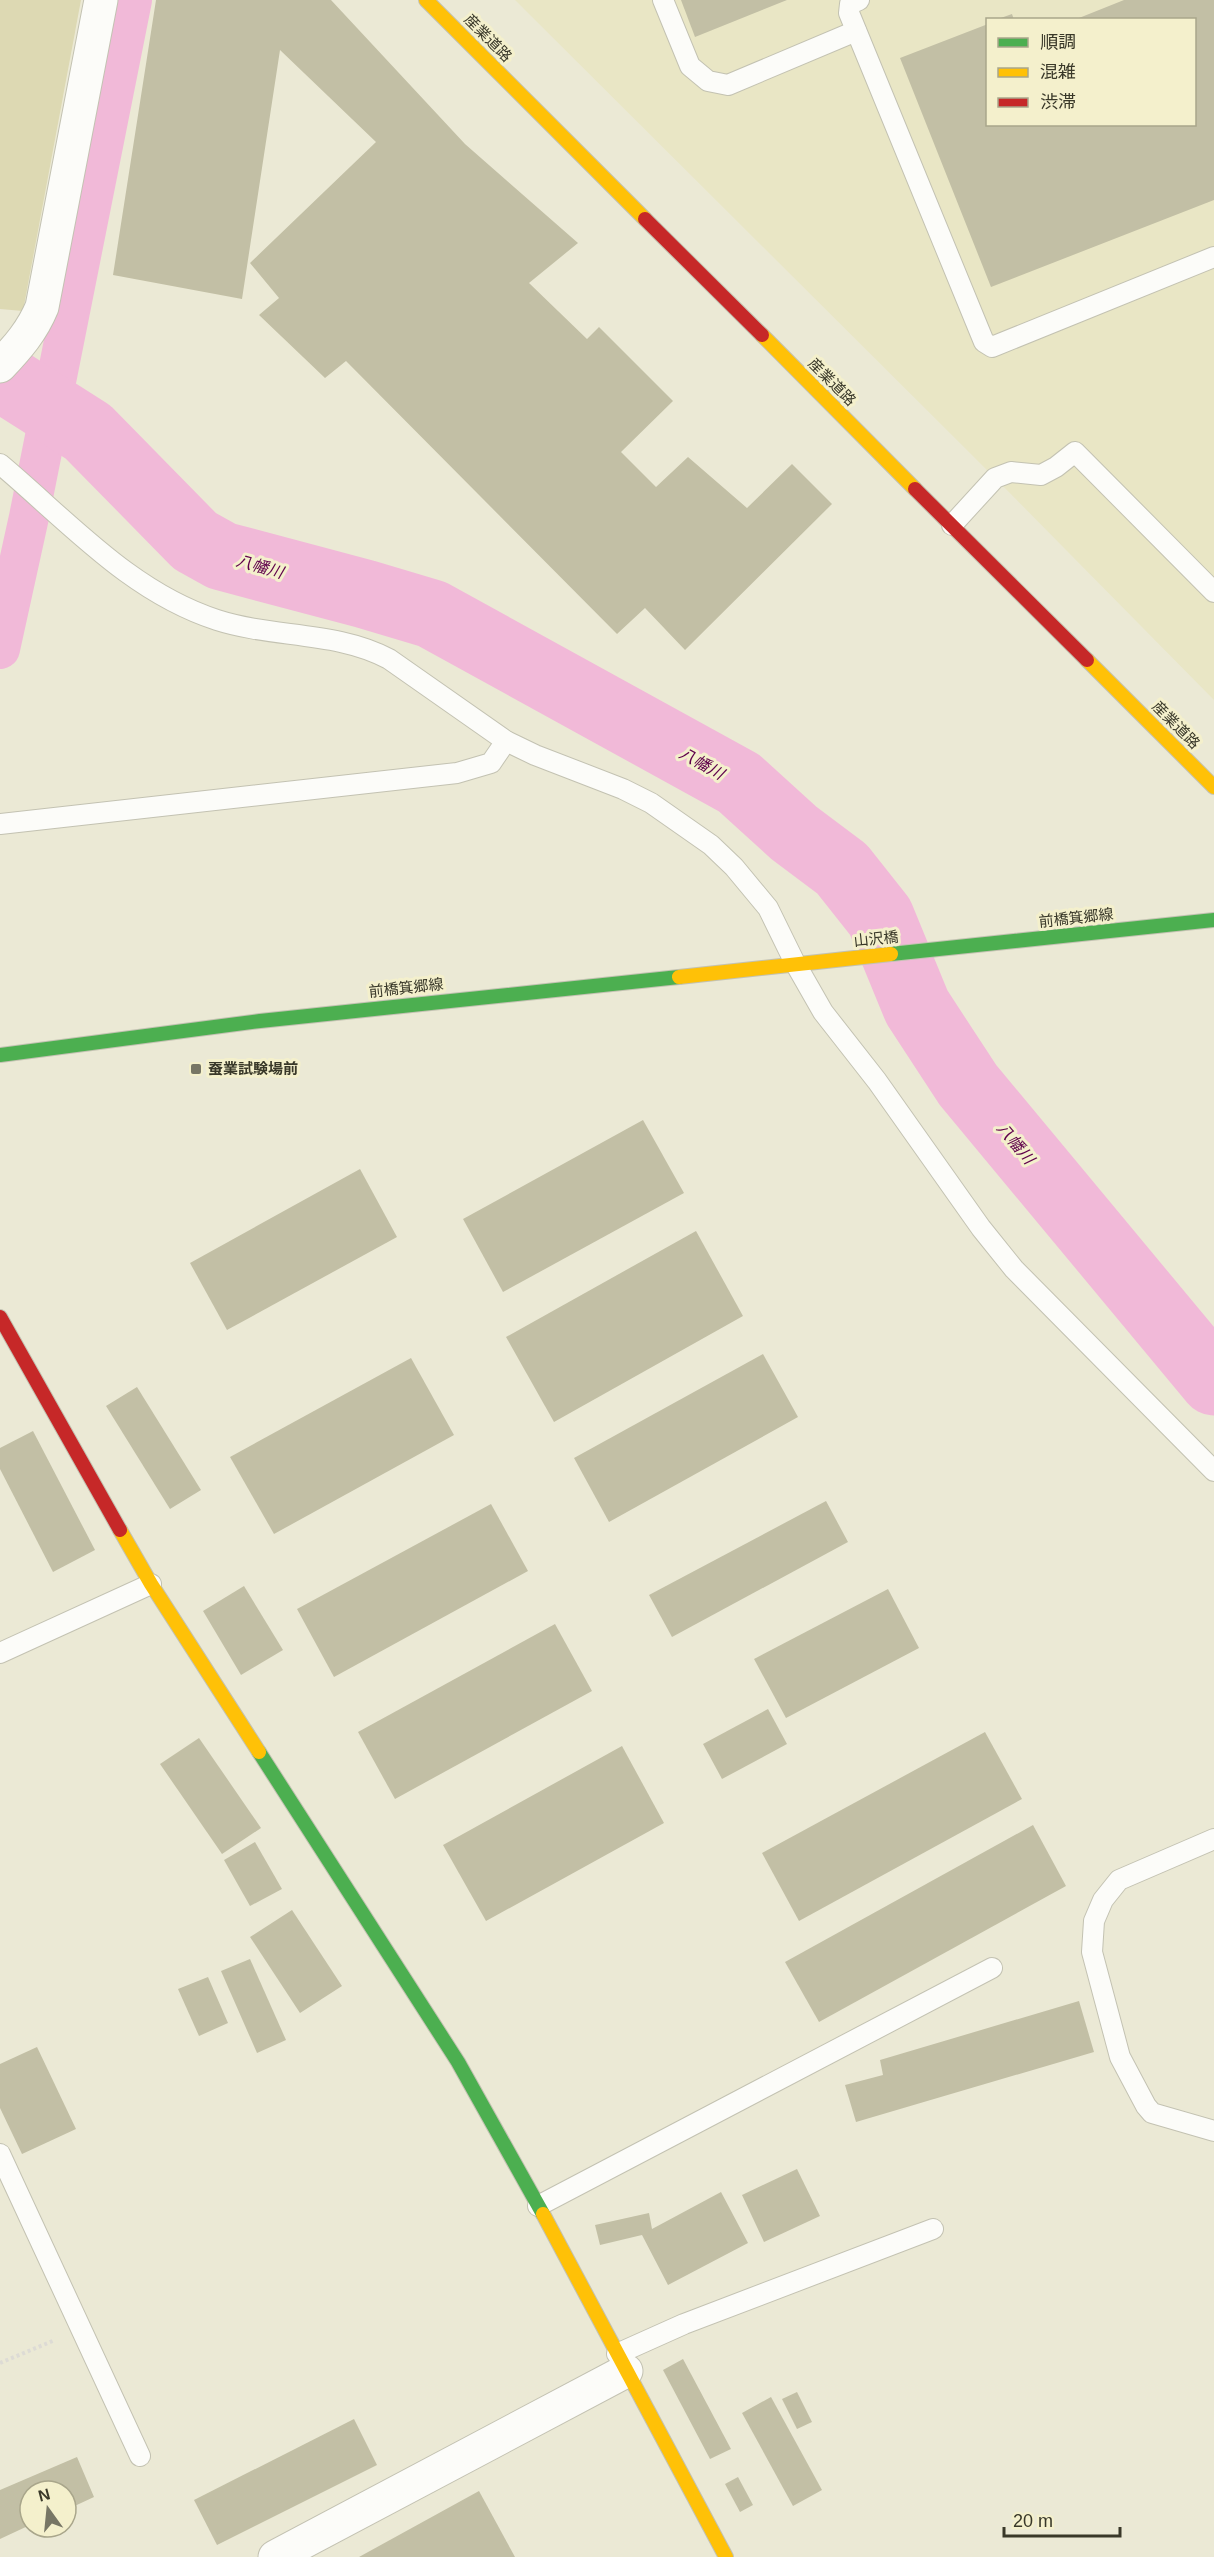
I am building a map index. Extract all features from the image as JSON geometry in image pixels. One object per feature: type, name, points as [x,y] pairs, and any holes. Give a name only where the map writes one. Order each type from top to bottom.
[{"type":"street","points":[[10,356],[34,326],[42,307],[101,0]]},
{"type":"street","name":"産業道路","points":[[426,0],[1214,787]]},
{"type":"street","name":"前橋箕郷線","points":[[941,949],[1214,920]]},
{"type":"street","name":"山沢橋","points":[[816,962],[941,949]]},
{"type":"street","name":"前橋箕郷線","points":[[0,1055],[250,1022],[816,962]]},
{"type":"street","points":[[0,1317],[151,1584],[458,2062],[726,2557]]},
{"type":"street","points":[[275,2557],[621,2362]]},
{"type":"lane","points":[[663,0],[690,66],[708,81],[728,85],[856,31]]},
{"type":"lane","points":[[859,0],[850,4],[849,13],[984,342],[992,347],[1214,257]]},
{"type":"lane","points":[[952,525],[995,478],[1011,472],[1041,475],[1056,468],[1075,452],[1214,592]]},
{"type":"lane","points":[[0,464],[117,567],[190,611],[219,621],[269,633],[344,642],[371,649],[389,659],[506,741],[642,798],[711,845],[734,867],[768,908],[795,963],[823,1012],[877,1081],[981,1228],[1014,1269],[1214,1471]]},
{"type":"lane","points":[[0,824],[457,772],[491,763],[506,741]]},
{"type":"lane","points":[[0,1653],[151,1584]]},
{"type":"lane","points":[[1214,1839],[1119,1880],[1103,1900],[1094,1921],[1092,1934],[1092,1952],[1098,1979],[1120,2057],[1146,2106],[1152,2113],[1214,2131]]},
{"type":"lane","points":[[538,2206],[992,1968]]},
{"type":"lane","points":[[0,2154],[140,2456]]},
{"type":"lane","points":[[621,2362],[684,2324],[933,2229]]},
{"type":"path","points":[[0,2363],[81,2329]]},
{"type":"shaded area","points":[[0,0],[81,0],[23,311],[0,309]]},
{"type":"shaded area","points":[[515,0],[1214,0],[1214,700],[995,478]]},
{"type":"building","points":[[156,0],[331,0],[465,144],[578,243],[529,283],[587,339],[599,327],[673,401],[621,452],[656,487],[688,457],[747,508],[792,464],[832,504],[685,650],[645,608],[617,634],[346,361],[325,378],[259,315],[279,298],[250,263],[376,142],[280,50],[242,299],[113,275]]},
{"type":"building","points":[[681,0],[787,0],[695,37]]},
{"type":"building","points":[[1124,0],[1214,0],[1214,200],[991,287],[900,58],[986,25],[986,126],[1196,126],[1196,18],[1079,18]]},
{"type":"building","points":[[1012,14],[1013,18],[1001,18]]},
{"type":"building","points":[[643,1120],[684,1193],[503,1292],[463,1219]]},
{"type":"building","points":[[360,1169],[397,1237],[227,1330],[190,1263]]},
{"type":"building","points":[[696,1231],[743,1316],[554,1422],[506,1337]]},
{"type":"building","points":[[763,1354],[798,1417],[609,1522],[574,1458]]},
{"type":"building","points":[[411,1358],[454,1435],[274,1534],[230,1457]]},
{"type":"building","points":[[137,1387],[201,1490],[170,1509],[106,1406]]},
{"type":"building","points":[[33,1431],[95,1550],[53,1572],[0,1469],[0,1448]]},
{"type":"building","points":[[826,1501],[848,1542],[672,1637],[649,1595]]},
{"type":"building","points":[[491,1504],[528,1571],[334,1677],[297,1609]]},
{"type":"building","points":[[244,1586],[283,1650],[241,1675],[203,1611]]},
{"type":"building","points":[[888,1589],[919,1648],[786,1718],[754,1659]]},
{"type":"building","points":[[555,1624],[592,1691],[395,1799],[358,1732]]},
{"type":"building","points":[[768,1709],[787,1744],[722,1779],[703,1744]]},
{"type":"building","points":[[985,1732],[1022,1799],[799,1921],[762,1853]]},
{"type":"building","points":[[199,1738],[261,1828],[222,1854],[160,1764]]},
{"type":"building","points":[[622,1746],[664,1823],[486,1921],[443,1845]]},
{"type":"building","points":[[1033,1825],[1066,1886],[819,2022],[785,1962]]},
{"type":"building","points":[[255,1842],[282,1889],[250,1906],[224,1860]]},
{"type":"building","points":[[292,1910],[342,1986],[300,2013],[250,1937]]},
{"type":"building","points":[[250,1959],[286,2040],[257,2053],[221,1971]]},
{"type":"building","points":[[208,1977],[228,2023],[199,2036],[178,1989]]},
{"type":"building","points":[[1079,2001],[1094,2052],[856,2122],[845,2085],[883,2075],[880,2060]]},
{"type":"building","points":[[37,2047],[76,2129],[22,2154],[0,2108],[0,2064]]},
{"type":"building","points":[[797,2169],[820,2216],[764,2242],[742,2195]]},
{"type":"building","points":[[721,2192],[748,2243],[668,2285],[642,2235],[600,2245],[595,2225],[649,2213],[652,2229]]},
{"type":"building","points":[[683,2359],[731,2449],[710,2459],[663,2370]]},
{"type":"building","points":[[797,2392],[812,2422],[797,2429],[782,2399]]},
{"type":"building","points":[[771,2397],[822,2490],[793,2506],[742,2413]]},
{"type":"building","points":[[354,2419],[377,2465],[217,2545],[194,2500]]},
{"type":"building","points":[[77,2457],[94,2497],[78,2504],[78,2479],[26,2479]]},
{"type":"building","points":[[738,2477],[753,2505],[740,2512],[725,2484]]},
{"type":"building","points":[[18,2482],[18,2531],[0,2539],[0,2490]]},
{"type":"building","points":[[479,2491],[515,2557],[359,2557]]},
{"type":"waterway","points":[[0,649],[29,517],[132,0]]},
{"type":"waterway","name":"八幡川","points":[[0,376],[88,432],[195,541],[222,556],[432,614],[739,783],[794,833],[842,869],[880,917],[917,1007],[968,1085],[1214,1381]]},
{"type":"traffic: fast","points":[[891,954],[1214,920]]},
{"type":"traffic: fast","points":[[0,1055],[260,1021],[679,977]]},
{"type":"traffic: fast","points":[[259,1752],[458,2062],[543,2214]]},
{"type":"traffic: slow","points":[[426,0],[645,219]]},
{"type":"traffic: slow","points":[[762,335],[915,489]]},
{"type":"traffic: slow","points":[[1087,660],[1214,787]]},
{"type":"traffic: slow","points":[[679,977],[891,954]]},
{"type":"traffic: slow","points":[[120,1530],[151,1584],[259,1752]]},
{"type":"traffic: slow","points":[[543,2214],[726,2557]]},
{"type":"traffic: jam","points":[[645,219],[762,335]]},
{"type":"traffic: jam","points":[[915,489],[1087,660]]},
{"type":"traffic: jam","points":[[0,1317],[120,1530]]},
{"type":"place","name":"蚕業試験場前","points":[[196,1069]]}]
